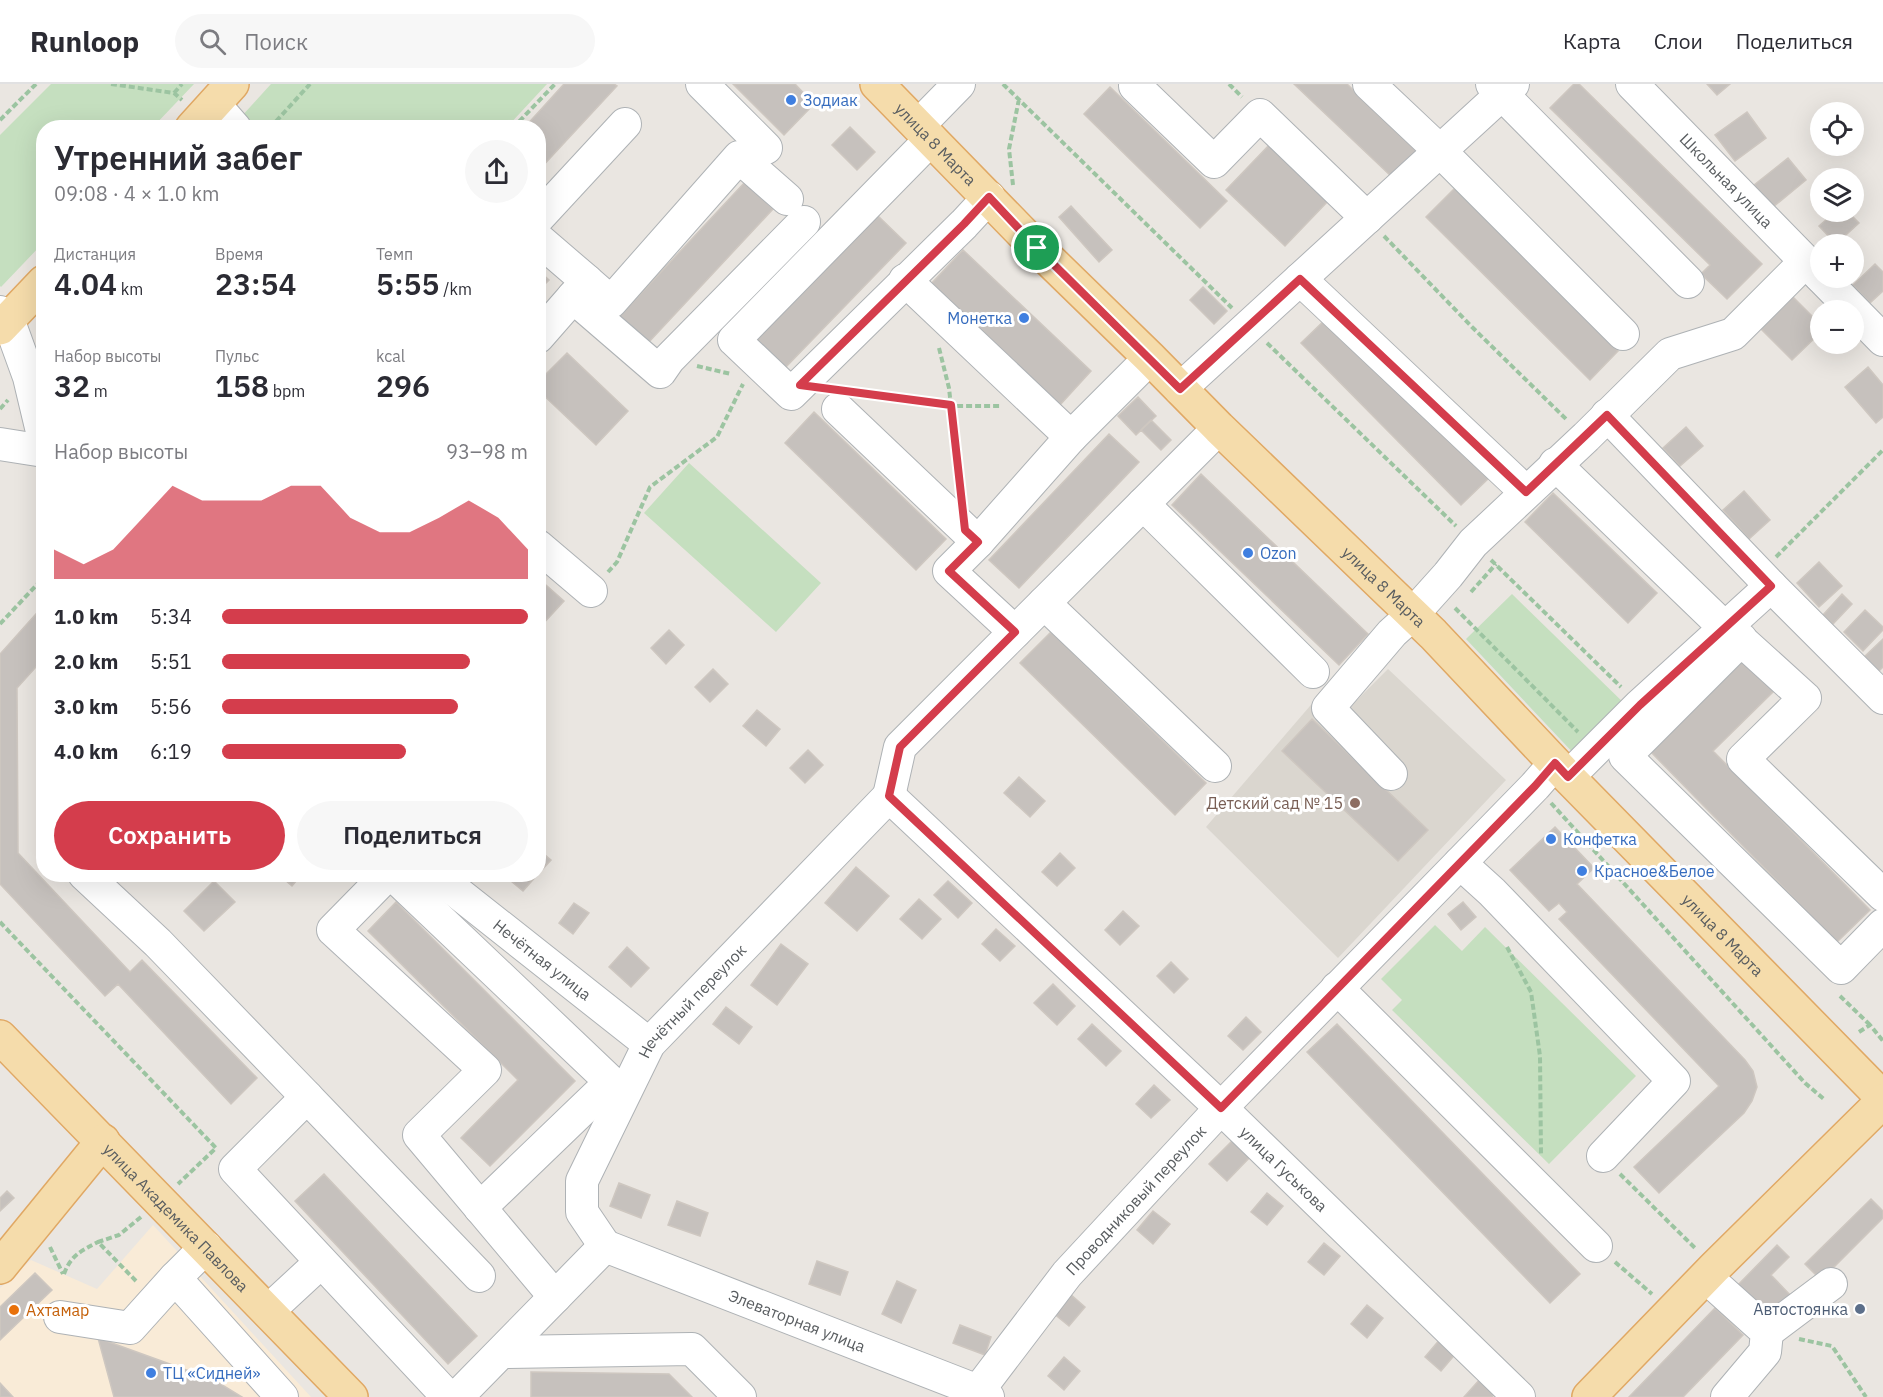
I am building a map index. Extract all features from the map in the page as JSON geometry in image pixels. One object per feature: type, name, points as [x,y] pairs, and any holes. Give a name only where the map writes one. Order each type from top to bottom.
[{"type":"main road","name":"улица 8 Марта","points":[[877,84],[1037,248],[1219,428],[1413,614],[1553,775],[1883,1099]]},
{"type":"main road","points":[[204,120],[227,105]]},
{"type":"main road","points":[[3,320],[36,289]]},
{"type":"main road","name":"улица Академика Павлова","points":[[0,1037],[351,1397]]},
{"type":"main road","points":[[1589,1397],[1883,1099]]},
{"type":"main road","points":[[0,1267],[103,1141]]},
{"type":"street","points":[[702,84],[766,148]]},
{"type":"street","points":[[959,84],[924,133],[734,340],[791,394],[905,280],[964,224],[993,201]]},
{"type":"street","points":[[1369,84],[1440,151],[1623,334]]},
{"type":"street","name":"Школьная улица","points":[[1632,84],[1810,266]]},
{"type":"street","points":[[1135,86],[1214,162],[1260,115],[1367,218]]},
{"type":"street","points":[[1180,389],[1440,151],[1502,87],[1688,282]]},
{"type":"street","points":[[546,209],[625,124]]},
{"type":"street","points":[[546,249],[580,289],[660,372],[796,211],[739,158],[611,302],[580,289]]},
{"type":"street","points":[[1391,774],[1328,708],[1392,633],[1448,576],[1473,543],[1670,354],[1733,333],[1810,276]]},
{"type":"street","points":[[1300,279],[1526,492]]},
{"type":"street","points":[[905,280],[1071,437]]},
{"type":"street","name":"Школьная улица","points":[[1832,288],[1883,339]]},
{"type":"street","points":[[546,328],[580,289]]},
{"type":"street","points":[[3,320],[29,377],[36,406]]},
{"type":"street","points":[[1015,632],[949,571],[971,536],[1150,358]]},
{"type":"street","points":[[848,401],[971,536]]},
{"type":"street","points":[[1607,415],[1765,580],[1883,698]]},
{"type":"street","points":[[889,796],[900,747],[1219,428]]},
{"type":"street","points":[[0,444],[36,450]]},
{"type":"street","points":[[1555,464],[1733,634],[1805,698],[1743,759],[1883,895]]},
{"type":"street","points":[[1143,504],[1313,672]]},
{"type":"street","points":[[546,553],[591,591]]},
{"type":"street","name":"Проводниковый переулок","points":[[983,1394],[1067,1274],[1221,1108],[1460,863],[1553,775],[1595,749],[1640,705],[1733,634],[1765,580]]},
{"type":"street","points":[[1044,603],[1215,766]]},
{"type":"street","points":[[1733,634],[1625,756],[1841,968],[1883,925]]},
{"type":"street","name":"Нечётный переулок","points":[[605,1246],[582,1212],[582,1181],[649,1044],[889,796]]},
{"type":"street","name":"улица Гуськова","points":[[889,796],[1221,1108],[1519,1397]]},
{"type":"street","points":[[1460,863],[1492,892],[1674,1081],[1603,1156]]},
{"type":"street","points":[[93,882],[158,943],[479,1276]]},
{"type":"street","points":[[382,882],[333,930],[485,1070],[419,1135],[555,1298]]},
{"type":"street","points":[[398,882],[611,1082],[480,1208]]},
{"type":"street","name":"Нечётная улица","points":[[444,882],[649,1044]]},
{"type":"street","points":[[1337,988],[1596,1246]]},
{"type":"street","points":[[307,1097],[235,1169],[448,1397]]},
{"type":"street","points":[[458,1397],[605,1246]]},
{"type":"street","name":"Элеваторная улица","points":[[605,1246],[983,1394]]},
{"type":"street","points":[[60,1317],[130,1328],[206,1247]]},
{"type":"street","points":[[268,1311],[321,1262]]},
{"type":"street","points":[[1710,1273],[1767,1332]]},
{"type":"street","points":[[175,1278],[282,1397]]},
{"type":"street","points":[[1727,1397],[1765,1352],[1767,1332],[1831,1284]]},
{"type":"street","points":[[503,1352],[692,1349],[740,1397]]},
{"type":"path","points":[[0,120],[36,84]]},
{"type":"path","points":[[111,84],[174,93],[182,84]]},
{"type":"path","points":[[277,120],[309,84]]},
{"type":"path","points":[[521,120],[555,84]]},
{"type":"path","points":[[1003,84],[1640,705]]},
{"type":"path","points":[[993,201],[1014,189],[1009,149],[1019,99]]},
{"type":"path","points":[[0,112],[10,110]]},
{"type":"path","points":[[1367,218],[1472,327],[1586,437]]},
{"type":"path","points":[[938,344],[949,387],[971,536]]},
{"type":"path","points":[[669,359],[735,375]]},
{"type":"path","points":[[591,591],[617,562],[650,487],[717,437],[746,378]]},
{"type":"path","points":[[848,401],[1038,406]]},
{"type":"path","points":[[1765,580],[1883,450]]},
{"type":"path","points":[[0,624],[36,586]]},
{"type":"path","points":[[1455,609],[1595,749]]},
{"type":"path","points":[[1553,775],[1805,1083],[1825,1100]]},
{"type":"path","points":[[0,922],[216,1148],[174,1188]]},
{"type":"path","points":[[1502,940],[1531,992],[1540,1056],[1541,1191]]},
{"type":"path","points":[[1840,996],[1883,1041]]},
{"type":"path","points":[[1859,1032],[1870,1025]]},
{"type":"path","points":[[1603,1156],[1710,1273]]},
{"type":"path","points":[[63,1275],[69,1261],[80,1251],[119,1235],[143,1215]]},
{"type":"path","points":[[98,1242],[136,1281]]},
{"type":"path","points":[[1596,1246],[1672,1311]]},
{"type":"path","points":[[1767,1332],[1832,1346],[1866,1397]]},
{"type":"shaded area","name":"Детский сад № 15","points":[[1388,669],[1506,780],[1338,958],[1206,827],[1328,685],[1337,696],[1352,705]]},
{"type":"shaded area","points":[[153,1225],[311,1397],[0,1397],[0,1288],[31,1260],[97,1289]]},
{"type":"green space","points":[[51,84],[194,84],[160,120],[36,120],[36,250],[1,287],[0,135]]},
{"type":"green space","points":[[271,84],[547,84],[514,120],[244,120],[241,117]]},
{"type":"green space","points":[[689,463],[821,583],[776,632],[644,513]]},
{"type":"green space","points":[[1512,594],[1630,709],[1577,757],[1466,639]]},
{"type":"green space","points":[[1435,925],[1462,951],[1485,927],[1636,1076],[1549,1164],[1392,1010],[1402,1000],[1381,979]]},
{"type":"building","points":[[564,84],[614,84],[617,86],[546,162],[546,120],[531,120]]},
{"type":"building","points":[[733,84],[795,84],[814,104],[784,135]]},
{"type":"building","points":[[1294,84],[1347,84],[1418,152],[1393,178]]},
{"type":"building","points":[[1574,84],[1579,84],[1762,264],[1727,299],[1701,274],[1710,265],[1550,108]]},
{"type":"building","points":[[1707,84],[1730,84],[1717,95]]},
{"type":"building","points":[[1110,87],[1227,201],[1200,228],[1084,114]]},
{"type":"building","points":[[1747,112],[1766,138],[1735,161],[1715,135]]},
{"type":"building","points":[[850,127],[875,152],[857,170],[832,145]]},
{"type":"building","points":[[1271,143],[1330,199],[1285,246],[1226,190]]},
{"type":"building","points":[[1788,158],[1806,180],[1773,207],[1754,185]]},
{"type":"building","points":[[745,182],[773,209],[648,343],[619,317]]},
{"type":"building","points":[[1455,188],[1618,351],[1590,380],[1426,217]]},
{"type":"building","points":[[1071,206],[1112,250],[1099,262],[1059,217]]},
{"type":"building","points":[[876,214],[906,243],[785,368],[755,340]]},
{"type":"building","points":[[1824,222],[1859,223],[1847,234],[1827,234],[1819,226]]},
{"type":"building","points":[[963,250],[1091,371],[1060,405],[931,284]]},
{"type":"building","points":[[1875,264],[1883,272],[1883,291],[1870,303],[1856,288],[1864,288],[1864,274]]},
{"type":"building","points":[[1203,287],[1227,311],[1214,324],[1190,300]]},
{"type":"building","points":[[1791,295],[1810,314],[1810,343],[1792,360],[1759,327]]},
{"type":"building","points":[[1330,315],[1491,476],[1461,505],[1301,343]]},
{"type":"building","points":[[567,353],[628,411],[596,445],[546,398],[546,374]]},
{"type":"building","points":[[1868,367],[1883,385],[1883,417],[1876,423],[1845,387]]},
{"type":"building","points":[[1138,397],[1156,416],[1136,435],[1118,416]]},
{"type":"building","points":[[814,412],[946,539],[916,570],[785,443]]},
{"type":"building","points":[[1151,420],[1171,440],[1161,450],[1141,430]]},
{"type":"building","points":[[1686,427],[1703,446],[1680,466],[1663,448]]},
{"type":"building","points":[[1109,434],[1139,462],[1019,588],[989,560]]},
{"type":"building","points":[[1201,474],[1368,634],[1339,665],[1172,505]]},
{"type":"building","points":[[1744,491],[1770,520],[1749,539],[1723,510]]},
{"type":"building","points":[[1553,493],[1657,593],[1628,623],[1525,522]]},
{"type":"building","points":[[1819,562],[1842,586],[1819,607],[1797,583]]},
{"type":"building","points":[[546,585],[564,601],[546,620]]},
{"type":"building","points":[[1842,594],[1852,604],[1833,624],[1823,615]]},
{"type":"building","points":[[1865,610],[1883,627],[1883,630],[1863,651],[1844,632]]},
{"type":"building","points":[[36,614],[36,667],[17,688],[18,853],[36,872],[36,882],[45,882],[130,972],[142,960],[257,1078],[231,1104],[118,984],[105,996],[0,884],[0,654]]},
{"type":"building","points":[[669,630],[684,645],[666,664],[651,648]]},
{"type":"building","points":[[1051,632],[1206,783],[1175,815],[1020,663]]},
{"type":"building","points":[[1883,639],[1883,667],[1878,672],[1864,657]]},
{"type":"building","points":[[1742,658],[1774,691],[1713,751],[1870,910],[1837,942],[1648,749]]},
{"type":"building","points":[[713,669],[728,684],[710,702],[695,687]]},
{"type":"building","points":[[757,710],[780,729],[766,746],[743,726]]},
{"type":"building","points":[[1312,719],[1428,830],[1398,861],[1282,751]]},
{"type":"building","points":[[808,750],[823,765],[805,783],[790,768]]},
{"type":"building","points":[[1019,777],[1045,801],[1030,817],[1004,793]]},
{"type":"building","points":[[1555,827],[1594,868],[1577,884],[1753,1071],[1757,1087],[1744,1113],[1659,1193],[1634,1167],[1719,1086],[1559,919],[1567,912],[1559,903],[1549,911],[1510,870]]},
{"type":"building","points":[[1060,853],[1075,868],[1057,886],[1042,872]]},
{"type":"building","points":[[546,856],[551,860],[546,865]]},
{"type":"building","points":[[856,867],[889,896],[857,931],[825,903]]},
{"type":"building","points":[[948,881],[972,903],[958,918],[934,895]]},
{"type":"building","points":[[213,882],[235,902],[204,931],[184,911]]},
{"type":"building","points":[[512,882],[531,882],[523,891]]},
{"type":"building","points":[[919,899],[941,919],[922,939],[900,919]]},
{"type":"building","points":[[396,902],[575,1081],[490,1166],[461,1138],[518,1080],[368,931]]},
{"type":"building","points":[[1463,902],[1476,917],[1461,930],[1448,914]]},
{"type":"building","points":[[574,903],[589,913],[573,934],[559,923]]},
{"type":"building","points":[[1123,911],[1139,926],[1120,945],[1105,930]]},
{"type":"building","points":[[996,929],[1015,946],[1000,961],[982,944]]},
{"type":"building","points":[[781,944],[808,964],[777,1005],[751,985]]},
{"type":"building","points":[[627,947],[649,968],[631,987],[609,967]]},
{"type":"building","points":[[1171,962],[1188,979],[1174,993],[1157,976]]},
{"type":"building","points":[[1053,984],[1075,1006],[1057,1025],[1034,1003]]},
{"type":"building","points":[[726,1007],[752,1027],[739,1044],[713,1024]]},
{"type":"building","points":[[1246,1017],[1261,1032],[1243,1050],[1228,1036]]},
{"type":"building","points":[[1092,1024],[1121,1051],[1106,1066],[1078,1039]]},
{"type":"building","points":[[1337,1024],[1580,1274],[1550,1303],[1307,1052]]},
{"type":"building","points":[[1154,1085],[1170,1100],[1151,1118],[1136,1104]]},
{"type":"building","points":[[1234,1139],[1252,1155],[1227,1181],[1209,1164]]},
{"type":"building","points":[[324,1174],[477,1336],[448,1364],[295,1201]]},
{"type":"building","points":[[619,1183],[650,1195],[641,1218],[610,1206]]},
{"type":"building","points":[[7,1191],[14,1198],[0,1211],[0,1198]]},
{"type":"building","points":[[1267,1193],[1283,1206],[1267,1225],[1251,1212]]},
{"type":"building","points":[[1871,1199],[1883,1211],[1883,1218],[1821,1280],[1805,1264]]},
{"type":"building","points":[[677,1201],[708,1213],[700,1236],[668,1225]]},
{"type":"building","points":[[1153,1211],[1170,1224],[1153,1244],[1137,1230]]},
{"type":"building","points":[[1324,1243],[1340,1256],[1324,1275],[1308,1262]]},
{"type":"building","points":[[1777,1245],[1789,1257],[1771,1275],[1792,1297],[1767,1322],[1734,1289]]},
{"type":"building","points":[[817,1261],[848,1272],[840,1295],[809,1284]]},
{"type":"building","points":[[35,1273],[52,1290],[0,1340],[0,1307]]},
{"type":"building","points":[[897,1281],[916,1290],[901,1323],[882,1314]]},
{"type":"building","points":[[1069,1293],[1085,1307],[1069,1326],[1053,1313]]},
{"type":"building","points":[[1367,1305],[1383,1318],[1367,1338],[1351,1324]]},
{"type":"building","points":[[1715,1308],[1743,1335],[1683,1397],[1629,1397]]},
{"type":"building","points":[[960,1325],[991,1337],[985,1355],[953,1343]]},
{"type":"building","name":"ТЦ «Сидней»","points":[[98,1338],[214,1380],[242,1397],[114,1397]]},
{"type":"building","points":[[1441,1338],[1457,1352],[1441,1371],[1425,1357]]},
{"type":"building","points":[[1064,1357],[1080,1371],[1064,1390],[1048,1376]]},
{"type":"building","points":[[531,1372],[669,1374],[692,1397],[531,1397]]},
{"type":"building","points":[[1481,1378],[1496,1392],[1492,1397],[1464,1397]]},
{"type":"building","points":[[0,1383],[13,1397],[0,1397]]},
{"type":"place","name":"Зодиак","points":[[791,100]]},
{"type":"place","name":"Монетка","points":[[1024,318]]},
{"type":"place","name":"Ozon","points":[[1248,553]]},
{"type":"place","name":"Детский сад № 15","points":[[1355,803]]},
{"type":"place","name":"Конфетка","points":[[1551,839]]},
{"type":"place","name":"Красное&Белое","points":[[1582,871]]},
{"type":"place","name":"Автостоянка","points":[[1860,1309]]},
{"type":"place","name":"Ахтамар","points":[[14,1310]]},
{"type":"place","name":"ТЦ «Сидней»","points":[[151,1373]]},
{"type":"route","points":[[989,197],[1037,248],[1180,389],[1300,279],[1526,492],[1607,415],[1771,586],[1640,705],[1568,777],[1555,763],[1221,1108],[889,796],[900,747],[1015,632],[949,571],[978,542],[965,530],[951,405],[800,385],[989,197]]}]
